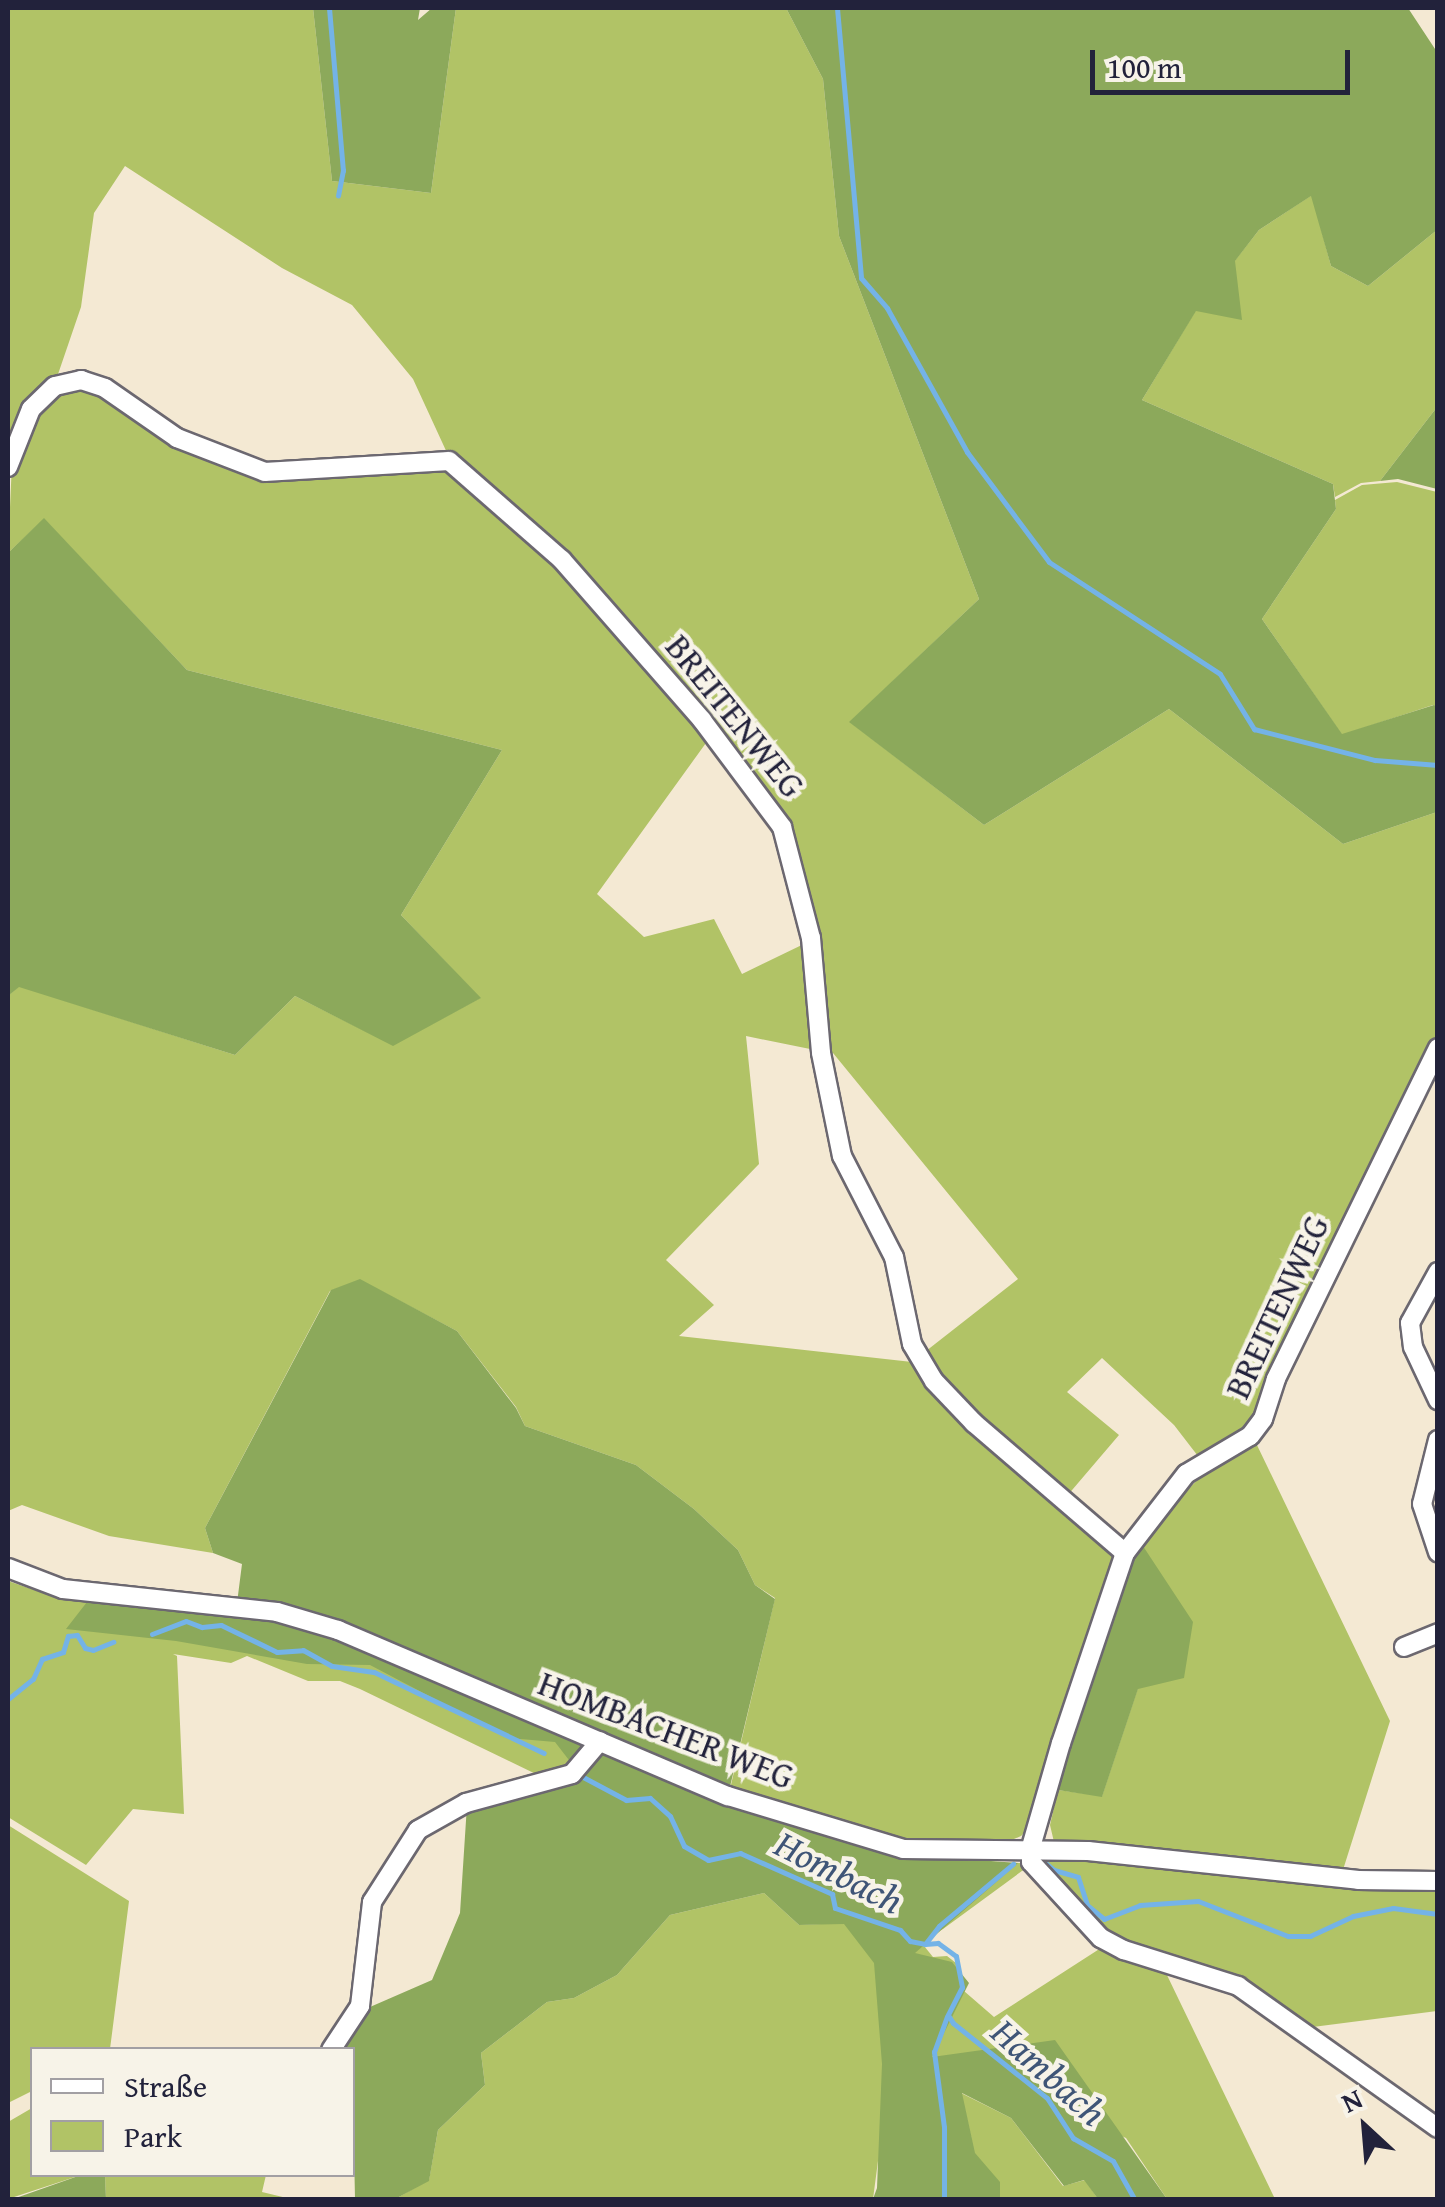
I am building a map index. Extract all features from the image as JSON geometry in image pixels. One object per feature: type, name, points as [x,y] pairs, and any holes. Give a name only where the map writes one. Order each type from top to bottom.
[{"type":"street","name":"BREITENWEG","points":[[8,467],[31,409],[55,386],[81,380],[105,388],[177,438],[265,472],[449,460],[562,560],[702,720],[782,827],[811,938],[821,1053],[842,1156],[894,1257],[912,1344],[934,1381],[974,1424],[1124,1553]]},
{"type":"street","name":"BREITENWEG","points":[[1031,1848],[1124,1553],[1186,1474],[1250,1436],[1263,1419],[1276,1379],[1438,1048]]},
{"type":"street","points":[[1438,1272],[1410,1323],[1413,1347],[1438,1400]]},
{"type":"street","points":[[1438,1440],[1422,1504],[1438,1552]]},
{"type":"street","name":"HOMBACHER WEG","points":[[8,1568],[62,1589],[277,1612],[308,1621],[728,1796],[903,1848],[985,1852],[1031,1848],[1358,1880],[1438,1881]]},
{"type":"street","points":[[1404,1647],[1438,1633]]},
{"type":"street","points":[[332,2047],[360,2006],[372,1902],[418,1830],[466,1803],[572,1774],[600,1742]]},
{"type":"street","points":[[1031,1848],[1030,1862],[1101,1938],[1124,1950],[1238,1986],[1438,2128]]},
{"type":"green space","points":[[8,8],[313,8],[332,181],[431,193],[456,8],[786,8],[823,79],[839,236],[979,599],[850,722],[984,825],[1169,709],[1343,844],[1437,812],[1437,1037],[1249,1432],[1201,1460],[1174,1425],[1102,1358],[1067,1392],[1119,1435],[1061,1503],[1117,1554],[1030,1827],[1021,1836],[1000,1845],[904,1842],[730,1789],[775,1598],[755,1585],[738,1550],[694,1509],[636,1465],[525,1426],[516,1407],[457,1331],[360,1280],[330,1291],[205,1528],[213,1553],[109,1536],[22,1505],[8,1511],[8,996],[19,986],[235,1055],[295,996],[393,1045],[480,998],[401,915],[502,750],[187,670],[44,519],[8,553],[12,462],[32,410],[56,388],[80,383],[104,389],[176,440],[264,474],[445,462],[559,563],[711,736],[597,894],[644,937],[714,919],[742,974],[808,942],[820,1051],[746,1036],[759,1164],[666,1260],[714,1305],[679,1336],[912,1362],[1018,1279],[833,1053],[826,1052],[814,938],[786,824],[705,718],[564,558],[448,455],[413,379],[352,305],[282,268],[125,166],[94,213],[81,307],[55,383],[28,409],[8,459]]},
{"type":"green space","points":[[313,8],[420,8],[418,20],[432,8],[456,8],[431,193],[332,181]]},
{"type":"green space","points":[[786,8],[1408,8],[1437,52],[1437,230],[1368,286],[1331,266],[1311,196],[1259,230],[1235,261],[1242,320],[1196,311],[1142,400],[1333,484],[1336,509],[1262,619],[1342,734],[1437,707],[1437,812],[1343,844],[1169,709],[984,825],[849,722],[979,599],[839,236],[823,79]]},
{"type":"green space","points":[[1312,195],[1331,266],[1368,286],[1437,230],[1437,407],[1380,481],[1361,483],[1335,497],[1333,484],[1142,400],[1196,310],[1259,230]]},
{"type":"green space","points":[[1437,407],[1437,489],[1398,479],[1380,481]]},
{"type":"green space","points":[[1397,482],[1437,492],[1437,707],[1433,705],[1342,735],[1262,619],[1336,509],[1335,500],[1362,485]]},
{"type":"green space","points":[[44,518],[187,670],[502,750],[401,915],[481,998],[393,1046],[295,996],[235,1055],[19,987],[8,996],[8,553]]},
{"type":"green space","points":[[360,1279],[457,1331],[516,1408],[525,1426],[636,1465],[694,1509],[738,1550],[755,1585],[775,1599],[727,1799],[896,1854],[1018,1863],[915,1953],[952,1962],[969,1983],[932,2057],[1055,2040],[1167,2199],[1098,2199],[1084,2180],[1064,2186],[1011,2118],[962,2093],[975,2153],[1000,2182],[1000,2199],[873,2199],[877,2188],[882,2064],[874,1963],[844,1924],[799,1925],[764,1893],[670,1915],[617,1975],[574,1998],[547,2002],[481,2053],[485,2085],[438,2130],[429,2181],[395,2199],[355,2199],[355,2047],[338,2047],[370,2007],[432,1980],[460,1913],[467,1805],[586,1764],[616,1740],[237,1603],[242,1564],[213,1553],[205,1528],[331,1290]]},
{"type":"green space","points":[[1255,1441],[1390,1721],[1342,1873],[1054,1842],[1050,1825],[1058,1790],[1102,1796],[1138,1688],[1139,1540],[1206,1471]]},
{"type":"green space","points":[[1139,1540],[1193,1622],[1184,1678],[1138,1689],[1102,1797],[1058,1790],[1128,1552]]},
{"type":"green space","points":[[8,1581],[64,1600],[236,1612],[872,1851],[953,1864],[1024,1863],[1026,1868],[943,1929],[920,1941],[933,1957],[947,1956],[956,1963],[964,1991],[994,2017],[1104,1946],[1165,1971],[1275,2199],[1167,2199],[1126,2138],[953,2060],[975,2153],[961,2093],[1011,2118],[1063,2186],[1085,2180],[1098,2199],[904,2199],[878,2161],[873,2199],[395,2199],[429,2180],[438,2130],[485,2085],[481,2053],[547,2002],[574,1998],[617,1975],[670,1915],[764,1893],[799,1925],[844,1923],[360,1689],[340,1681],[308,1681],[247,1656],[231,1663],[173,1654],[177,1656],[184,1814],[133,1809],[86,1865],[8,1817]]},
{"type":"green space","points":[[87,1602],[273,1618],[321,1631],[590,1740],[572,1764],[555,1742],[509,1738],[370,1665],[307,1664],[176,1641],[66,1629]]},
{"type":"green space","points":[[8,1825],[129,1901],[110,2047],[30,2047],[30,2092],[8,2103]]},
{"type":"green space","points":[[1038,1854],[1437,1888],[1437,2011],[1305,2028],[1114,1939],[1035,1861]]},
{"type":"green space","points":[[30,2109],[30,2177],[75,2177],[8,2199],[8,2122]]},
{"type":"green space","points":[[75,2177],[105,2177],[106,2199],[13,2199]]},
{"type":"green space","points":[[105,2177],[266,2177],[262,2192],[291,2199],[106,2199]]},
{"type":"waterway","points":[[329,8],[343,170],[338,196]]},
{"type":"waterway","points":[[837,8],[861,278],[887,308],[967,452],[1049,562],[1220,674],[1254,729],[1375,760],[1438,765]]},
{"type":"waterway","name":"Hombach","points":[[152,1634],[186,1621],[202,1627],[221,1625],[277,1652],[303,1650],[332,1666],[374,1672],[544,1753]]},
{"type":"waterway","name":"Hombach","points":[[8,1699],[33,1679],[42,1659],[63,1652],[68,1636],[77,1635],[85,1648],[93,1650],[113,1642]]},
{"type":"waterway","name":"Hombach","points":[[583,1777],[626,1800],[650,1798],[670,1816],[684,1846],[708,1860],[740,1853],[832,1894],[835,1908],[900,1930],[910,1941],[925,1944],[939,1926],[1013,1864]]},
{"type":"waterway","name":"Hombach","points":[[1038,1857],[1054,1870],[1078,1877],[1087,1905],[1104,1919],[1140,1905],[1198,1901],[1288,1936],[1310,1936],[1353,1916],[1393,1908],[1438,1914]]},
{"type":"waterway","name":"Hambach","points":[[925,1944],[938,1943],[956,1956],[962,1987],[948,2015],[953,2023],[1047,2098],[1073,2138],[1113,2161],[1135,2200]]},
{"type":"waterway","points":[[944,2200],[944,2127],[934,2052],[947,2016]]}]
